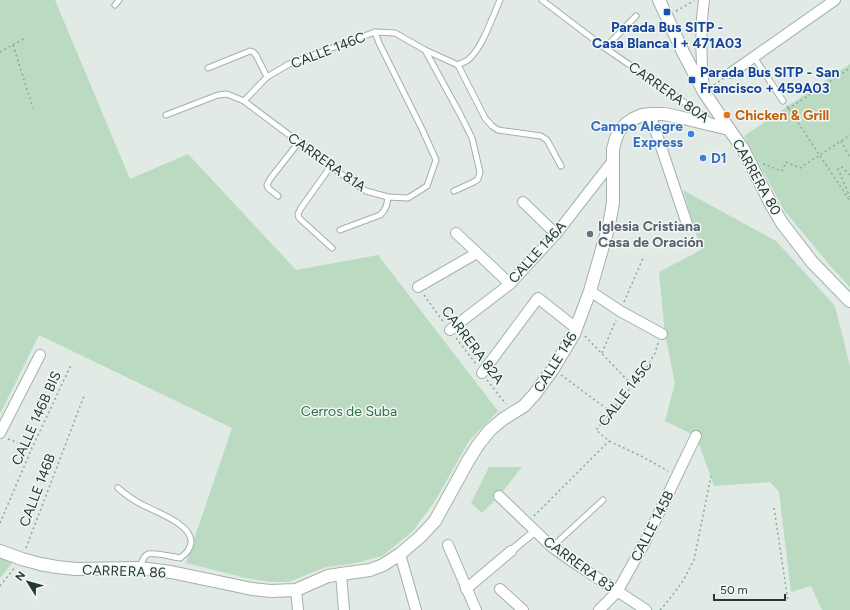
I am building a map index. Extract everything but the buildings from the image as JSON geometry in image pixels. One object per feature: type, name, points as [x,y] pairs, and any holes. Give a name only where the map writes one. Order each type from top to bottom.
[{"type":"street","name":"CARRERA 80","points":[[659,0],[683,52],[704,92],[724,127],[747,158],[782,223],[812,262],[850,301]]},
{"type":"street","points":[[704,0],[702,13],[702,68],[704,92]]},
{"type":"street","points":[[731,73],[835,0]]},
{"type":"street","points":[[650,114],[687,224]]},
{"type":"street","name":"CALLE 146","points":[[296,590],[317,580],[341,574],[370,570],[383,565],[400,554],[420,537],[435,521],[478,445],[490,430],[503,419],[524,406],[553,369],[574,334],[590,291],[609,226],[613,203],[613,149],[619,131],[633,119],[642,115],[650,114],[679,116],[724,127]]},
{"type":"street","name":"CALLE 146A","points":[[450,330],[510,284],[556,234],[612,162]]},
{"type":"street","points":[[523,202],[556,234]]},
{"type":"street","points":[[456,233],[510,284]]},
{"type":"street","points":[[418,287],[477,253]]},
{"type":"street","points":[[590,291],[620,311],[662,334]]},
{"type":"street","points":[[482,372],[538,298],[576,328]]},
{"type":"street","points":[[3,436],[40,355]]},
{"type":"street","name":"CALLE 145B","points":[[599,610],[617,592],[645,542],[696,436]]},
{"type":"street","name":"CARRERA 83","points":[[499,496],[552,547],[646,610]]},
{"type":"street","points":[[466,589],[535,531]]},
{"type":"street","points":[[448,545],[476,610]]},
{"type":"street","name":"CARRERA 86","points":[[0,551],[22,559],[57,567],[76,569],[140,568],[171,572],[272,592],[296,590]]},
{"type":"street","points":[[400,554],[415,610]]},
{"type":"street","points":[[341,574],[344,610]]},
{"type":"street","points":[[500,589],[523,610]]},
{"type":"street","points":[[296,590],[298,610]]},
{"type":"lane","points":[[115,5],[119,0]]},
{"type":"lane","points":[[500,0],[476,52],[469,59],[458,65],[485,118],[492,126],[498,130],[541,136],[547,140],[561,166]]},
{"type":"lane","name":"CARRERA 80A","points":[[542,0],[605,48],[681,100],[724,127]]},
{"type":"lane","points":[[605,48],[636,16]]},
{"type":"lane","name":"CALLE 146C","points":[[244,101],[267,77],[289,64],[375,32],[395,33],[425,50],[458,65]]},
{"type":"lane","name":"CARRERA 81A","points":[[166,115],[218,95],[227,94],[244,101],[366,191],[388,198],[408,198],[426,186],[436,160],[375,32]]},
{"type":"lane","points":[[425,50],[472,138],[480,172],[478,179],[474,182],[454,191]]},
{"type":"lane","points":[[208,68],[250,51],[256,55],[267,77]]},
{"type":"lane","points":[[754,57],[783,101]]},
{"type":"lane","points":[[278,196],[268,188],[268,185],[270,180],[299,142]]},
{"type":"lane","points":[[331,166],[298,214],[299,218],[332,248]]},
{"type":"lane","points":[[340,230],[380,215],[384,212],[388,198]]},
{"type":"lane","points":[[118,488],[141,504],[180,525],[189,533],[191,540],[190,547],[186,554],[180,558],[148,554],[142,560],[140,568]]},
{"type":"lane","points":[[552,547],[603,500]]},
{"type":"path","points":[[666,16],[695,0]]},
{"type":"path","points":[[0,52],[25,38]]},
{"type":"path","points":[[13,44],[33,108]]},
{"type":"path","points":[[788,109],[850,68]]},
{"type":"path","points":[[704,92],[731,73]]},
{"type":"path","points":[[783,101],[850,201]]},
{"type":"path","points":[[747,158],[782,171],[786,162],[800,168],[850,135]]},
{"type":"path","points":[[841,141],[850,158]]},
{"type":"path","points":[[850,175],[842,167],[838,169],[850,197]]},
{"type":"path","name":"CARRERA 82A","points":[[418,287],[513,414]]},
{"type":"path","points":[[576,328],[632,385]]},
{"type":"path","name":"CALLE 145C","points":[[527,523],[609,441],[596,430],[646,369],[655,353],[662,334]]},
{"type":"path","name":"CALLE 146B BIS","points":[[0,523],[32,448],[71,365]]},
{"type":"path","points":[[553,369],[611,412]]},
{"type":"path","name":"CALLE 146B","points":[[0,586],[22,559],[84,396]]},
{"type":"path","points":[[3,436],[32,448]]},
{"type":"path","points":[[609,441],[644,457],[677,475]]},
{"type":"path","points":[[660,610],[683,581],[694,560],[711,476]]},
{"type":"path","points":[[774,508],[788,601]]},
{"type":"green space","name":"Cerros de Suba","points":[[0,0],[55,0],[130,179],[188,154],[296,270],[378,255],[498,411],[469,441],[435,501],[413,531],[382,556],[352,564],[326,567],[289,582],[271,582],[246,578],[186,563],[232,428],[39,335],[0,414]]},
{"type":"green space","points":[[850,64],[850,287],[784,210],[744,136]]},
{"type":"green space","points":[[683,190],[776,241],[835,306],[850,366],[850,610],[822,610],[811,586],[791,592],[779,492],[770,482],[714,486],[696,436],[665,421],[675,383],[665,334],[659,272],[701,250]]},
{"type":"green space","points":[[489,467],[522,467],[499,496],[482,513],[471,503]]},
{"type":"green space","points":[[0,556],[13,562],[0,578]]},
{"type":"place","name":"Parada Bus SITP - Casa Blanca I + 471A03","points":[[667,12]]},
{"type":"place","name":"Parada Bus SITP - San Francisco + 459A03","points":[[692,80]]},
{"type":"place","name":"Chicken & Grill","points":[[727,115]]},
{"type":"place","name":"Campo Alegre Express","points":[[691,134]]},
{"type":"place","name":"D1","points":[[703,158]]},
{"type":"place","name":"Iglesia Cristiana Casa de Oración","points":[[590,234]]}]
